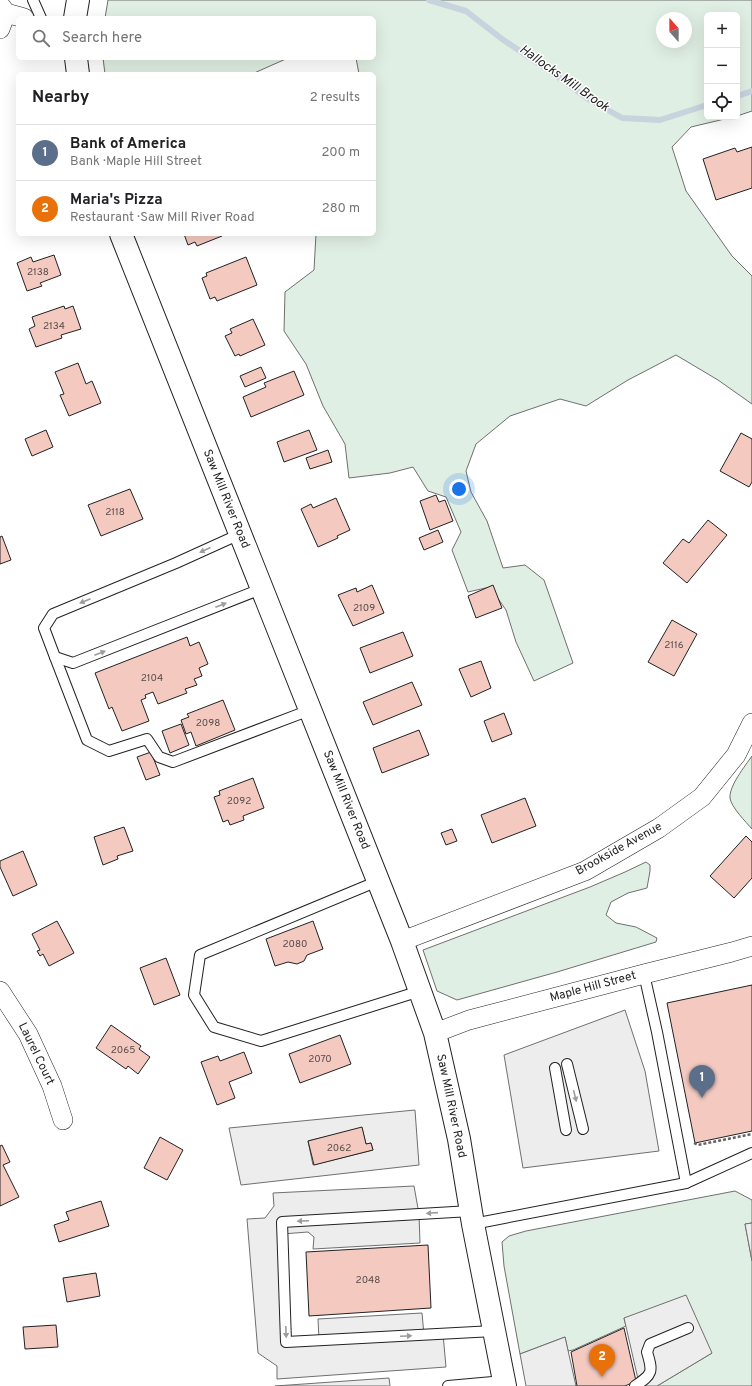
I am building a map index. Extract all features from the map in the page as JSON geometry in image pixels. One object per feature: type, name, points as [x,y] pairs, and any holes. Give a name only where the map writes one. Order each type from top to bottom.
[{"type":"highway","points":[[75,16],[78,0]]},
{"type":"highway","points":[[76,60],[78,72]]},
{"type":"highway","name":"Saw Mill River Road","points":[[122,236],[402,941],[435,1033],[459,1139],[472,1217],[504,1383]]},
{"type":"street","name":"Brookside Avenue","points":[[402,941],[585,871],[659,828],[702,797],[736,755],[752,723]]},
{"type":"street","name":"Maple Hill Street","points":[[435,1033],[469,1020],[752,946]]},
{"type":"street","name":"Laurel Court","points":[[0,991],[28,1034],[52,1086],[63,1120]]},
{"type":"lane","points":[[33,0],[40,16]]},
{"type":"lane","points":[[240,534],[176,563],[53,614],[44,628],[87,740],[109,751],[147,739],[159,757],[173,762],[310,710]]},
{"type":"lane","points":[[55,657],[74,663],[262,589]]},
{"type":"lane","points":[[378,881],[200,955],[194,996],[214,1027],[261,1041],[420,991]]},
{"type":"lane","points":[[644,974],[657,1032],[686,1183]]},
{"type":"lane","points":[[567,1064],[583,1129]]},
{"type":"lane","points":[[554,1068],[566,1130]]},
{"type":"lane","points":[[494,1332],[286,1342],[282,1222],[472,1217],[686,1183],[752,1153]]},
{"type":"lane","points":[[635,1386],[648,1378],[652,1368],[647,1352],[650,1344],[688,1328]]},
{"type":"lane","points":[[448,1386],[504,1383]]},
{"type":"path","points":[[692,1143],[698,1145],[752,1134]]},
{"type":"green space","points":[[108,0],[752,0],[752,111],[740,115],[740,12],[704,12],[704,120],[720,120],[691,127],[672,147],[686,191],[732,256],[752,276],[752,404],[718,380],[676,355],[628,380],[586,406],[560,399],[510,416],[476,444],[466,471],[471,492],[487,521],[503,568],[525,565],[544,580],[573,663],[534,681],[516,642],[506,610],[490,587],[468,592],[452,550],[461,532],[446,497],[428,491],[413,467],[390,473],[349,478],[345,444],[323,406],[306,364],[284,331],[285,292],[314,270],[316,236],[376,236],[376,72],[359,72],[356,60],[376,60],[376,16],[105,16]]},
{"type":"green space","points":[[103,60],[284,60],[256,72],[105,72]]},
{"type":"green space","points":[[752,756],[752,829],[731,802],[730,793],[735,782]]},
{"type":"green space","points":[[646,862],[650,865],[647,888],[628,893],[611,902],[606,915],[616,923],[636,927],[657,938],[656,942],[457,1000],[437,991],[423,950],[590,887]]},
{"type":"green space","points":[[735,1191],[752,1200],[752,1223],[745,1224],[752,1261],[752,1386],[657,1386],[712,1353],[624,1318],[626,1326],[573,1350],[568,1351],[565,1337],[520,1354],[504,1266],[502,1242],[509,1236],[526,1231]]},
{"type":"shaded area","points":[[625,1010],[645,1071],[659,1151],[523,1168],[504,1055]]},
{"type":"shaded area","points":[[415,1110],[419,1165],[241,1185],[229,1128]],"holes":[[[362,1128],[366,1144],[371,1143],[373,1150],[313,1165],[308,1141]]]},
{"type":"shaded area","points":[[414,1186],[419,1214],[420,1243],[313,1249],[314,1237],[308,1232],[282,1234],[286,1342],[319,1340],[318,1319],[422,1313],[424,1335],[443,1334],[446,1367],[277,1379],[277,1366],[258,1353],[247,1219],[265,1218],[274,1206],[273,1193]]},
{"type":"shaded area","points":[[752,1223],[752,1261],[745,1224]]},
{"type":"shaded area","points":[[686,1295],[712,1353],[657,1386],[641,1386],[638,1379],[624,1318]]},
{"type":"shaded area","points":[[565,1337],[576,1386],[526,1386],[520,1354]]},
{"type":"shaded area","points":[[389,1378],[390,1386],[275,1386]]},
{"type":"building","points":[[752,147],[752,188],[716,200],[703,159],[735,148],[737,152]]},
{"type":"building","points":[[185,236],[222,236],[197,246],[195,242],[188,245]]},
{"type":"building","points":[[54,255],[61,275],[40,283],[42,286],[27,291],[17,263],[31,257],[33,262]]},
{"type":"building","points":[[246,257],[257,285],[217,301],[215,297],[210,299],[202,278],[207,276],[206,273]]},
{"type":"building","points":[[64,306],[65,309],[73,306],[81,329],[61,335],[62,338],[36,347],[29,329],[35,326],[32,317]]},
{"type":"building","points":[[253,319],[265,345],[240,356],[239,354],[235,356],[225,336],[232,333],[230,329]]},
{"type":"building","points":[[78,363],[86,384],[92,381],[101,403],[69,416],[60,395],[64,394],[55,372]]},
{"type":"building","points":[[261,367],[266,378],[245,387],[240,376]]},
{"type":"building","points":[[294,371],[304,395],[251,417],[243,397],[266,387],[264,383]]},
{"type":"building","points":[[46,430],[53,447],[32,456],[25,439]]},
{"type":"building","points":[[309,430],[317,450],[284,462],[277,442]]},
{"type":"building","points":[[741,433],[752,439],[752,482],[749,487],[720,471]]},
{"type":"building","points":[[328,450],[332,462],[310,469],[306,458]]},
{"type":"building","points":[[130,489],[143,519],[101,536],[88,505]]},
{"type":"building","points":[[436,495],[439,502],[445,500],[453,521],[430,530],[420,501]]},
{"type":"building","points":[[336,498],[350,530],[337,536],[338,538],[318,547],[301,509],[311,504],[313,508]]},
{"type":"building","points":[[708,520],[727,535],[687,583],[663,563],[683,539],[689,543]]},
{"type":"building","points":[[438,530],[443,542],[424,550],[419,538]]},
{"type":"building","points":[[2,536],[11,560],[0,564],[0,537]]},
{"type":"building","points":[[372,585],[384,613],[353,626],[338,595],[356,588],[357,592]]},
{"type":"building","points":[[493,585],[502,608],[476,618],[468,596]]},
{"type":"building","points":[[672,620],[697,634],[674,676],[648,662]]},
{"type":"building","points":[[403,632],[413,656],[370,673],[360,648]]},
{"type":"building","points":[[187,637],[190,646],[199,642],[208,664],[199,668],[202,676],[194,679],[197,685],[185,689],[187,693],[158,704],[153,692],[145,695],[146,698],[141,700],[149,721],[122,731],[112,707],[109,709],[95,673]]},
{"type":"building","points":[[481,661],[491,688],[471,697],[459,669]]},
{"type":"building","points":[[412,682],[422,705],[373,725],[363,702]]},
{"type":"building","points":[[223,700],[235,730],[196,746],[191,732],[186,734],[181,720],[189,717],[187,714]]},
{"type":"building","points":[[504,713],[512,734],[492,742],[484,721]]},
{"type":"building","points":[[181,724],[189,745],[170,753],[162,731]]},
{"type":"building","points":[[419,730],[429,755],[382,773],[373,748]]},
{"type":"building","points":[[151,752],[160,775],[146,780],[137,757]]},
{"type":"building","points":[[253,778],[264,808],[243,816],[244,820],[230,825],[228,820],[223,822],[214,797],[220,795],[219,791]]},
{"type":"building","points":[[525,798],[536,826],[492,843],[481,815]]},
{"type":"building","points":[[124,827],[133,851],[117,856],[118,859],[103,865],[94,837]]},
{"type":"building","points":[[452,829],[457,841],[446,845],[441,833]]},
{"type":"building","points":[[746,836],[752,842],[752,878],[734,898],[710,876]]},
{"type":"building","points":[[23,851],[37,885],[13,896],[0,867],[0,861]]},
{"type":"building","points":[[57,921],[74,953],[49,966],[43,954],[40,956],[37,951],[40,950],[32,934]]},
{"type":"building","points":[[313,921],[323,949],[307,955],[304,961],[297,964],[288,962],[275,966],[266,939]]},
{"type":"building","points":[[166,958],[180,995],[154,1005],[140,968]]},
{"type":"building","points":[[752,985],[752,1131],[695,1143],[667,1003]]},
{"type":"building","points":[[111,1025],[141,1046],[139,1049],[150,1057],[138,1074],[128,1066],[126,1069],[96,1048]]},
{"type":"building","points":[[340,1035],[351,1064],[300,1083],[289,1054]]},
{"type":"building","points":[[244,1052],[252,1073],[229,1082],[235,1098],[217,1105],[201,1062],[218,1056],[220,1061]]},
{"type":"building","points":[[362,1127],[366,1144],[371,1143],[373,1150],[314,1165],[308,1141]]},
{"type":"building","points":[[160,1137],[183,1150],[167,1180],[144,1168]]},
{"type":"building","points":[[2,1145],[10,1162],[3,1165],[19,1197],[0,1206],[0,1146]]},
{"type":"building","points":[[101,1201],[109,1226],[59,1242],[54,1225],[69,1220],[66,1212]]},
{"type":"building","points":[[428,1245],[431,1308],[309,1316],[306,1252]]},
{"type":"building","points":[[96,1273],[100,1296],[67,1302],[63,1278]]},
{"type":"building","points":[[56,1325],[58,1347],[25,1349],[23,1327]]},
{"type":"building","points":[[624,1328],[636,1381],[625,1386],[577,1386],[571,1352]]},
{"type":"waterway","name":"Hallocks Mill Brook","points":[[429,0],[466,11],[502,39],[590,100],[622,118],[660,120],[704,106]]},
{"type":"waterway","name":"Hallocks Mill Brook","points":[[740,95],[752,91]]},
{"type":"place","name":"Bank of America","points":[[702,1098]]},
{"type":"place","name":"Maria's Pizza","points":[[602,1377]]}]
